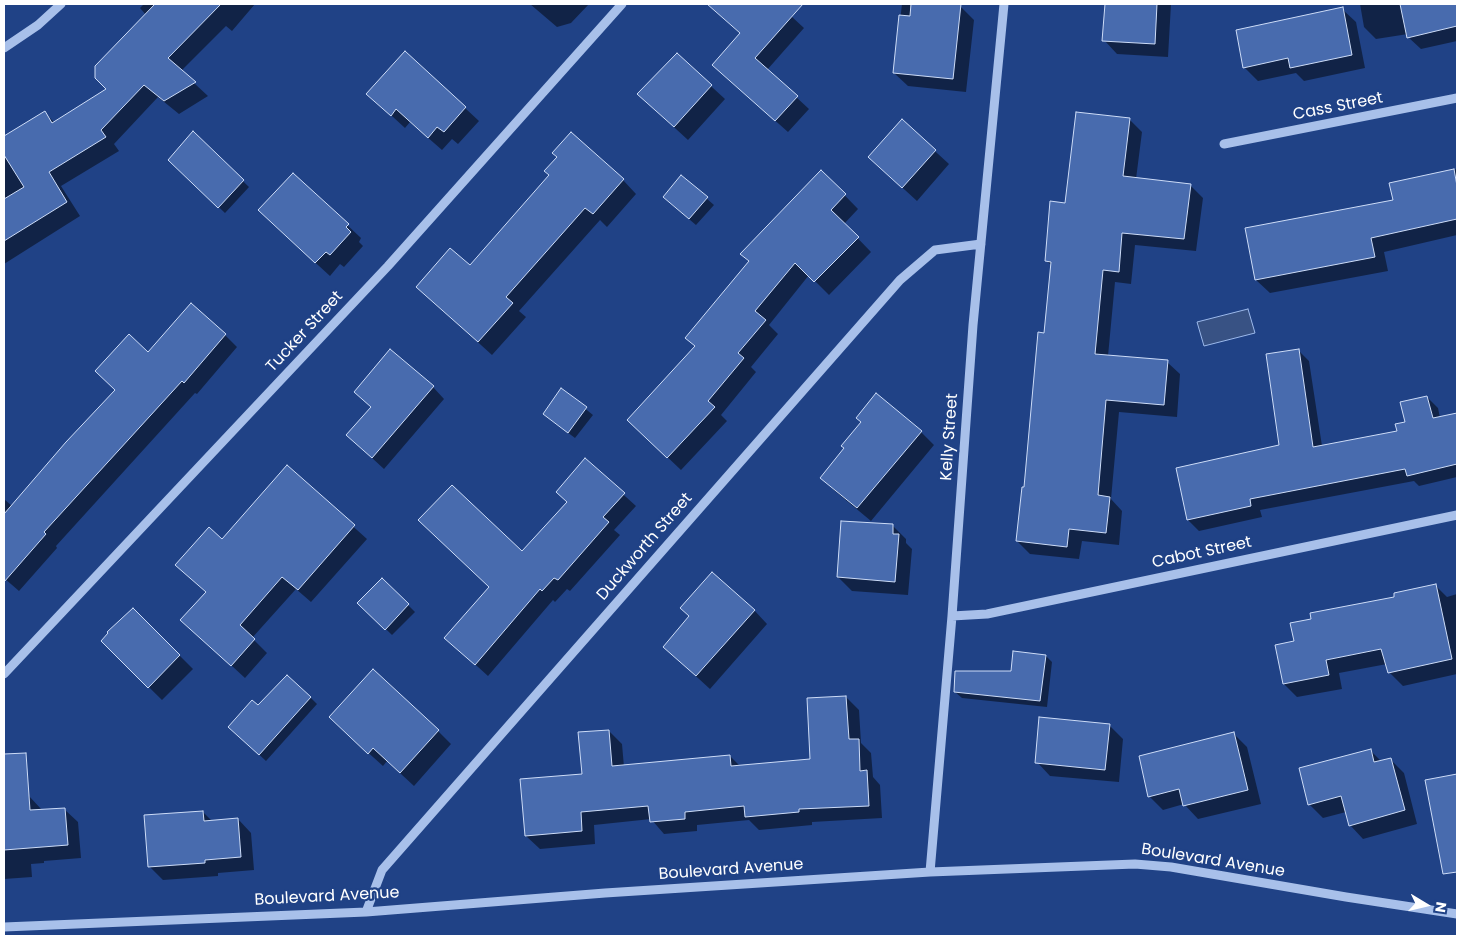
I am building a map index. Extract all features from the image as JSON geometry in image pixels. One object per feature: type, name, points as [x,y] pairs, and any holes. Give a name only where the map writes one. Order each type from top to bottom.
[{"type":"street","points":[[4,48],[38,25],[61,4]]},
{"type":"street","name":"Tucker Street","points":[[4,674],[388,266],[622,4]]},
{"type":"street","name":"Kelly Street","points":[[930,872],[952,616],[973,325],[1004,4]]},
{"type":"street","name":"Cass Street","points":[[1224,144],[1457,98]]},
{"type":"street","name":"Duckworth Street","points":[[366,912],[382,870],[900,280],[935,250],[981,244]]},
{"type":"street","name":"Cabot Street","points":[[952,616],[987,614],[1457,515]]},
{"type":"street","name":"Boulevard Avenue","points":[[4,926],[366,912],[605,893],[930,872],[1135,864],[1171,867],[1457,914]]},
{"type":"water","points":[[1248,309],[1255,333],[1204,346],[1197,322]]},
{"type":"building","points":[[155,4],[221,4],[168,58],[196,82],[164,101],[144,85],[101,130],[106,137],[49,172],[67,202],[4,241],[4,199],[24,187],[4,155],[4,136],[45,111],[52,123],[106,89],[95,78],[95,66]]},
{"type":"building","points":[[707,4],[803,4],[755,58],[798,96],[775,121],[712,65],[740,33]]},
{"type":"building","points":[[911,4],[961,4],[953,79],[893,73],[899,15],[910,16]]},
{"type":"building","points":[[1105,4],[1157,4],[1155,44],[1102,41]]},
{"type":"building","points":[[1400,4],[1457,4],[1457,26],[1407,38]]},
{"type":"building","points":[[1343,7],[1352,55],[1290,68],[1288,58],[1243,68],[1236,30]]},
{"type":"building","points":[[405,51],[466,107],[444,132],[437,127],[428,138],[396,109],[391,116],[366,94]]},
{"type":"building","points":[[677,53],[712,85],[674,127],[637,94]]},
{"type":"building","points":[[1076,112],[1130,118],[1123,176],[1191,184],[1184,239],[1122,233],[1119,272],[1103,270],[1095,354],[1168,360],[1164,405],[1106,400],[1098,495],[1110,497],[1106,533],[1069,529],[1067,547],[1016,541],[1022,487],[1024,487],[1038,332],[1044,333],[1051,262],[1045,261],[1050,201],[1065,203]]},
{"type":"building","points":[[902,119],[936,150],[902,188],[868,157]]},
{"type":"building","points":[[193,131],[244,180],[218,208],[168,160]]},
{"type":"building","points":[[571,132],[624,179],[593,214],[585,208],[506,297],[513,303],[478,342],[416,287],[450,248],[470,265],[549,175],[544,171],[557,157],[552,153]]},
{"type":"building","points":[[1454,169],[1457,186],[1457,219],[1371,238],[1375,257],[1255,280],[1245,228],[1393,200],[1389,183]]},
{"type":"building","points":[[821,170],[846,194],[831,210],[859,237],[814,282],[795,263],[755,311],[766,320],[738,353],[744,358],[708,401],[715,407],[667,458],[627,420],[695,346],[685,338],[749,261],[740,254]]},
{"type":"building","points":[[293,173],[349,224],[346,227],[351,232],[330,255],[326,252],[315,263],[258,210]]},
{"type":"building","points":[[681,175],[708,197],[689,219],[663,197]]},
{"type":"building","points":[[191,303],[226,334],[184,383],[182,381],[44,532],[46,534],[4,582],[4,514],[66,442],[115,390],[95,371],[129,334],[148,352]]},
{"type":"building","points":[[390,349],[434,386],[372,458],[346,435],[371,407],[354,392]]},
{"type":"building","points":[[1299,349],[1313,447],[1397,431],[1395,424],[1405,422],[1400,402],[1427,396],[1433,418],[1457,413],[1457,464],[1407,476],[1405,469],[1250,499],[1251,506],[1187,520],[1176,468],[1279,445],[1266,354]]},
{"type":"building","points":[[561,388],[587,407],[568,433],[543,414]]},
{"type":"building","points":[[876,393],[922,431],[857,508],[820,478],[844,448],[841,446],[861,422],[856,418]]},
{"type":"building","points":[[585,458],[625,493],[603,517],[609,522],[558,580],[554,578],[542,591],[540,589],[475,665],[444,638],[489,587],[418,520],[452,485],[522,551],[567,502],[556,492]]},
{"type":"building","points":[[287,465],[355,525],[298,590],[282,577],[240,625],[255,639],[231,666],[180,620],[206,592],[175,565],[209,527],[222,539]]},
{"type":"building","points":[[841,521],[893,524],[893,534],[899,534],[895,582],[837,577]]},
{"type":"building","points":[[712,572],[755,610],[696,676],[663,647],[689,616],[680,608]]},
{"type":"building","points":[[382,578],[409,604],[385,630],[357,603]]},
{"type":"building","points":[[1436,584],[1452,659],[1388,673],[1381,649],[1326,660],[1329,675],[1283,684],[1275,645],[1294,641],[1290,623],[1311,619],[1310,613],[1394,597],[1394,593]]},
{"type":"building","points":[[133,608],[180,655],[148,688],[101,641],[107,632]]},
{"type":"building","points":[[1013,651],[1046,655],[1040,701],[954,692],[955,671],[1011,671]]},
{"type":"building","points":[[373,669],[439,730],[400,773],[373,748],[368,754],[329,717]]},
{"type":"building","points":[[287,675],[311,697],[259,755],[228,727],[252,700],[258,705]]},
{"type":"building","points":[[846,696],[849,739],[859,739],[860,771],[867,770],[869,806],[799,809],[799,812],[745,817],[744,806],[685,812],[685,819],[650,822],[648,806],[581,812],[582,831],[525,836],[520,779],[582,774],[578,732],[609,730],[612,766],[730,755],[731,766],[810,759],[807,698]]},
{"type":"building","points":[[1039,717],[1110,724],[1105,770],[1035,763]]},
{"type":"building","points":[[1234,732],[1248,790],[1183,806],[1179,789],[1148,797],[1139,756]]},
{"type":"building","points":[[1371,749],[1374,762],[1391,758],[1405,810],[1349,826],[1341,796],[1308,805],[1299,768]]},
{"type":"building","points":[[26,753],[30,810],[65,808],[68,845],[4,850],[4,754]]},
{"type":"building","points":[[1457,774],[1457,872],[1443,874],[1425,780]]},
{"type":"building","points":[[203,811],[204,821],[238,818],[241,857],[205,860],[205,863],[148,867],[144,815]]}]
